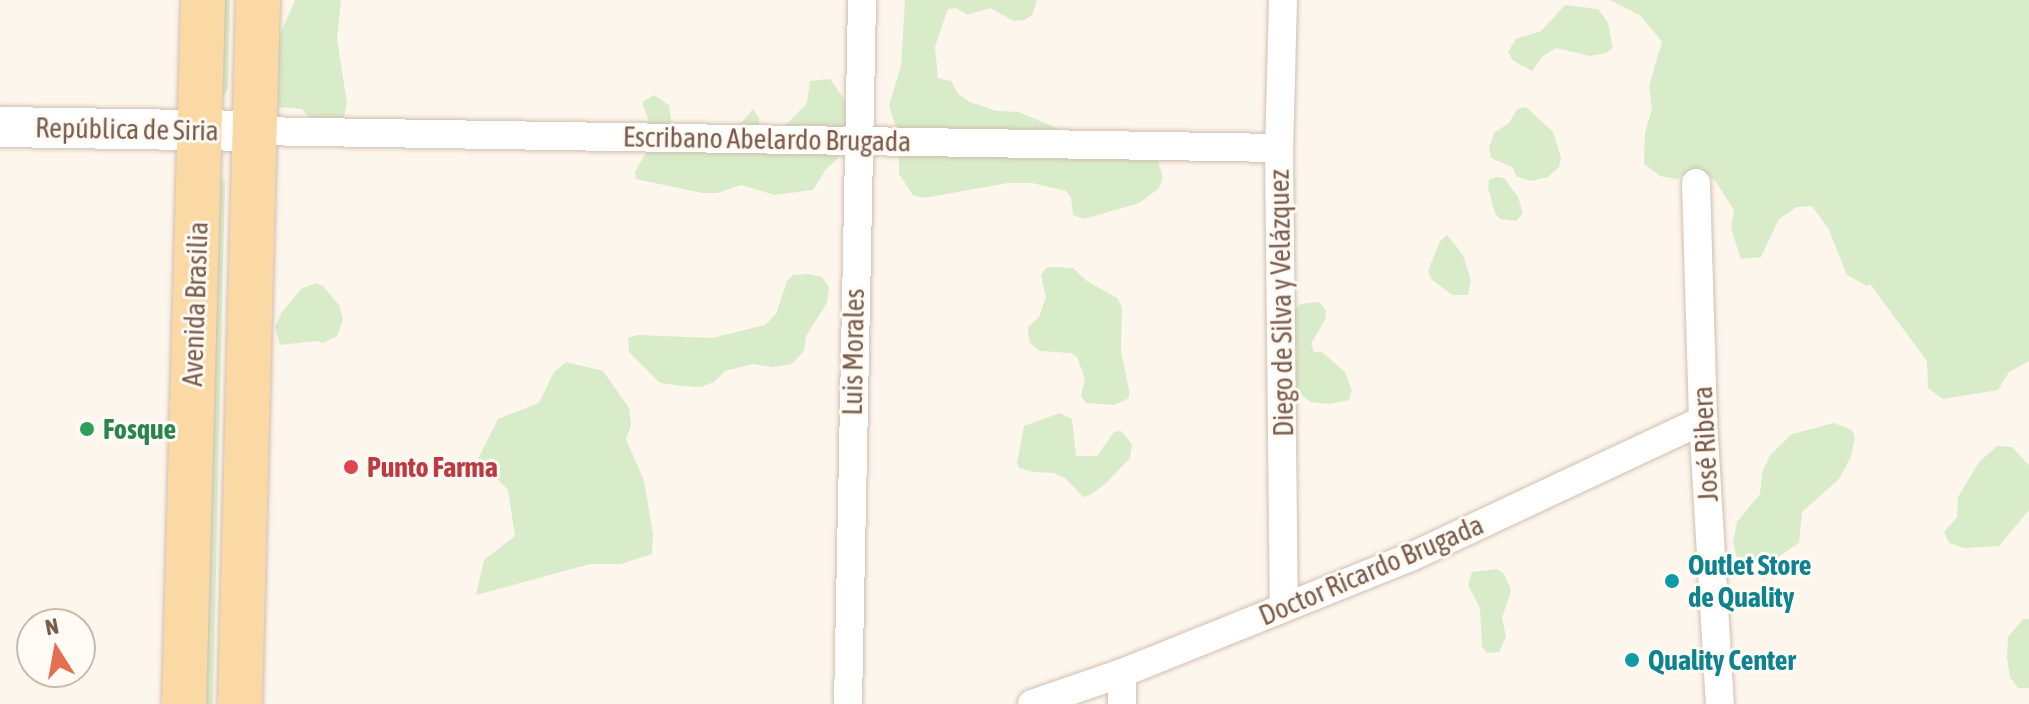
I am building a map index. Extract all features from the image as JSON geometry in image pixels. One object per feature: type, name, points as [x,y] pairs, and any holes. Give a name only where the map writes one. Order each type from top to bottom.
[{"type":"main road","name":"Avenida Brasilia","points":[[184,704],[203,0]]},
{"type":"main road","name":"Avenida Brasilia","points":[[240,704],[258,0]]},
{"type":"street","name":"Luis Morales","points":[[848,704],[862,0]]},
{"type":"street","name":"Diego de Silva y Velázquez","points":[[1283,0],[1279,148],[1284,606]]},
{"type":"street","name":"República de Siria","points":[[0,127],[254,131]]},
{"type":"street","name":"Escribano Abelardo Brugada","points":[[254,131],[1279,148]]},
{"type":"street","name":"José Ribera","points":[[1696,183],[1703,420],[1720,704]]},
{"type":"street","name":"Doctor Ricardo Brugada","points":[[1032,704],[1122,673],[1411,557],[1703,420]]},
{"type":"street","points":[[1122,673],[1122,704]]},
{"type":"green space","points":[[219,0],[230,0],[228,90],[223,95],[217,94]]},
{"type":"green space","points":[[295,0],[341,0],[337,39],[347,103],[342,125],[315,124],[302,109],[279,107],[275,74],[279,37]]},
{"type":"green space","points":[[905,0],[1037,0],[1032,15],[1024,20],[1014,21],[990,8],[968,15],[956,8],[948,9],[935,47],[938,78],[951,81],[958,94],[970,102],[997,111],[1019,112],[1068,133],[1157,157],[1163,178],[1158,189],[1139,203],[1084,219],[1073,215],[1071,197],[1066,191],[1032,183],[1008,183],[924,198],[913,195],[899,174],[899,138],[889,105],[901,66]]},
{"type":"green space","points":[[1610,0],[2029,0],[2029,361],[2009,372],[1998,390],[1943,399],[1928,388],[1927,361],[1870,284],[1867,286],[1847,275],[1828,228],[1812,206],[1797,207],[1779,219],[1761,257],[1741,259],[1731,228],[1734,210],[1716,182],[1700,168],[1676,179],[1660,176],[1644,164],[1645,132],[1652,110],[1649,86],[1662,42],[1641,16]]},
{"type":"green space","points":[[1565,5],[1598,9],[1608,23],[1613,48],[1606,53],[1590,56],[1556,48],[1543,56],[1532,71],[1512,60],[1508,52],[1516,39],[1541,31]]},
{"type":"green space","points":[[830,79],[850,107],[843,154],[826,169],[813,190],[775,195],[741,185],[717,193],[702,193],[636,179],[635,172],[648,149],[648,119],[642,102],[654,95],[669,105],[672,127],[738,127],[753,109],[759,118],[759,136],[783,128],[807,103],[810,81]]},
{"type":"green space","points":[[1526,107],[1553,132],[1561,158],[1559,167],[1548,177],[1531,181],[1517,177],[1512,167],[1491,158],[1489,148],[1494,133],[1509,123],[1517,109]]},
{"type":"green space","points":[[218,177],[225,182],[213,704],[201,704]]},
{"type":"green space","points":[[1504,178],[1518,197],[1523,213],[1516,221],[1500,219],[1495,213],[1488,188],[1489,180]]},
{"type":"green space","points":[[1447,235],[1463,255],[1471,280],[1468,295],[1453,295],[1432,280],[1428,271],[1440,241]]},
{"type":"green space","points":[[1046,268],[1073,268],[1087,281],[1117,298],[1122,307],[1121,351],[1129,398],[1115,405],[1086,403],[1081,396],[1085,379],[1077,357],[1071,353],[1040,351],[1029,342],[1028,327],[1039,317],[1046,297],[1041,275]]},
{"type":"green space","points":[[793,275],[822,277],[829,287],[827,303],[806,336],[804,351],[792,364],[773,367],[753,364],[725,371],[714,382],[701,387],[683,386],[660,383],[629,352],[628,338],[637,335],[712,338],[765,325],[776,314],[787,281]]},
{"type":"green space","points":[[316,283],[323,286],[339,305],[343,320],[337,336],[323,343],[280,345],[275,327],[282,312],[301,289]]},
{"type":"green space","points":[[1319,302],[1326,310],[1325,320],[1311,344],[1314,352],[1322,352],[1345,372],[1352,391],[1349,400],[1329,404],[1311,402],[1297,392],[1292,382],[1297,354],[1293,311],[1301,304]]},
{"type":"green space","points":[[566,362],[603,371],[629,408],[631,425],[626,439],[644,481],[653,534],[652,554],[621,564],[590,564],[476,595],[484,560],[515,536],[508,490],[478,459],[498,419],[539,403],[554,372]]},
{"type":"green space","points":[[1060,413],[1072,419],[1076,456],[1097,456],[1114,432],[1121,431],[1132,444],[1130,458],[1090,495],[1083,497],[1065,478],[1054,473],[1033,472],[1019,468],[1017,463],[1024,426]]},
{"type":"green space","points":[[1834,423],[1852,430],[1855,437],[1851,457],[1839,479],[1802,512],[1799,543],[1768,564],[1737,558],[1733,542],[1737,522],[1760,494],[1762,473],[1770,455],[1792,434]]},
{"type":"green space","points":[[1997,446],[2012,447],[2029,465],[2029,510],[1999,546],[1964,548],[1949,543],[1944,532],[1957,517],[1958,497],[1979,462]]},
{"type":"green space","points":[[1497,569],[1504,574],[1511,590],[1502,618],[1506,637],[1499,652],[1487,653],[1482,647],[1480,608],[1468,585],[1472,572]]},
{"type":"green space","points":[[2023,619],[2029,619],[2029,688],[2018,688],[2010,677],[2007,658],[2008,637]]},
{"type":"place","name":"Fosque","points":[[87,429]]},
{"type":"place","name":"Punto Farma","points":[[351,467]]},
{"type":"place","name":"Outlet Store de Quality","points":[[1672,581]]},
{"type":"place","name":"Quality Center","points":[[1632,660]]}]
